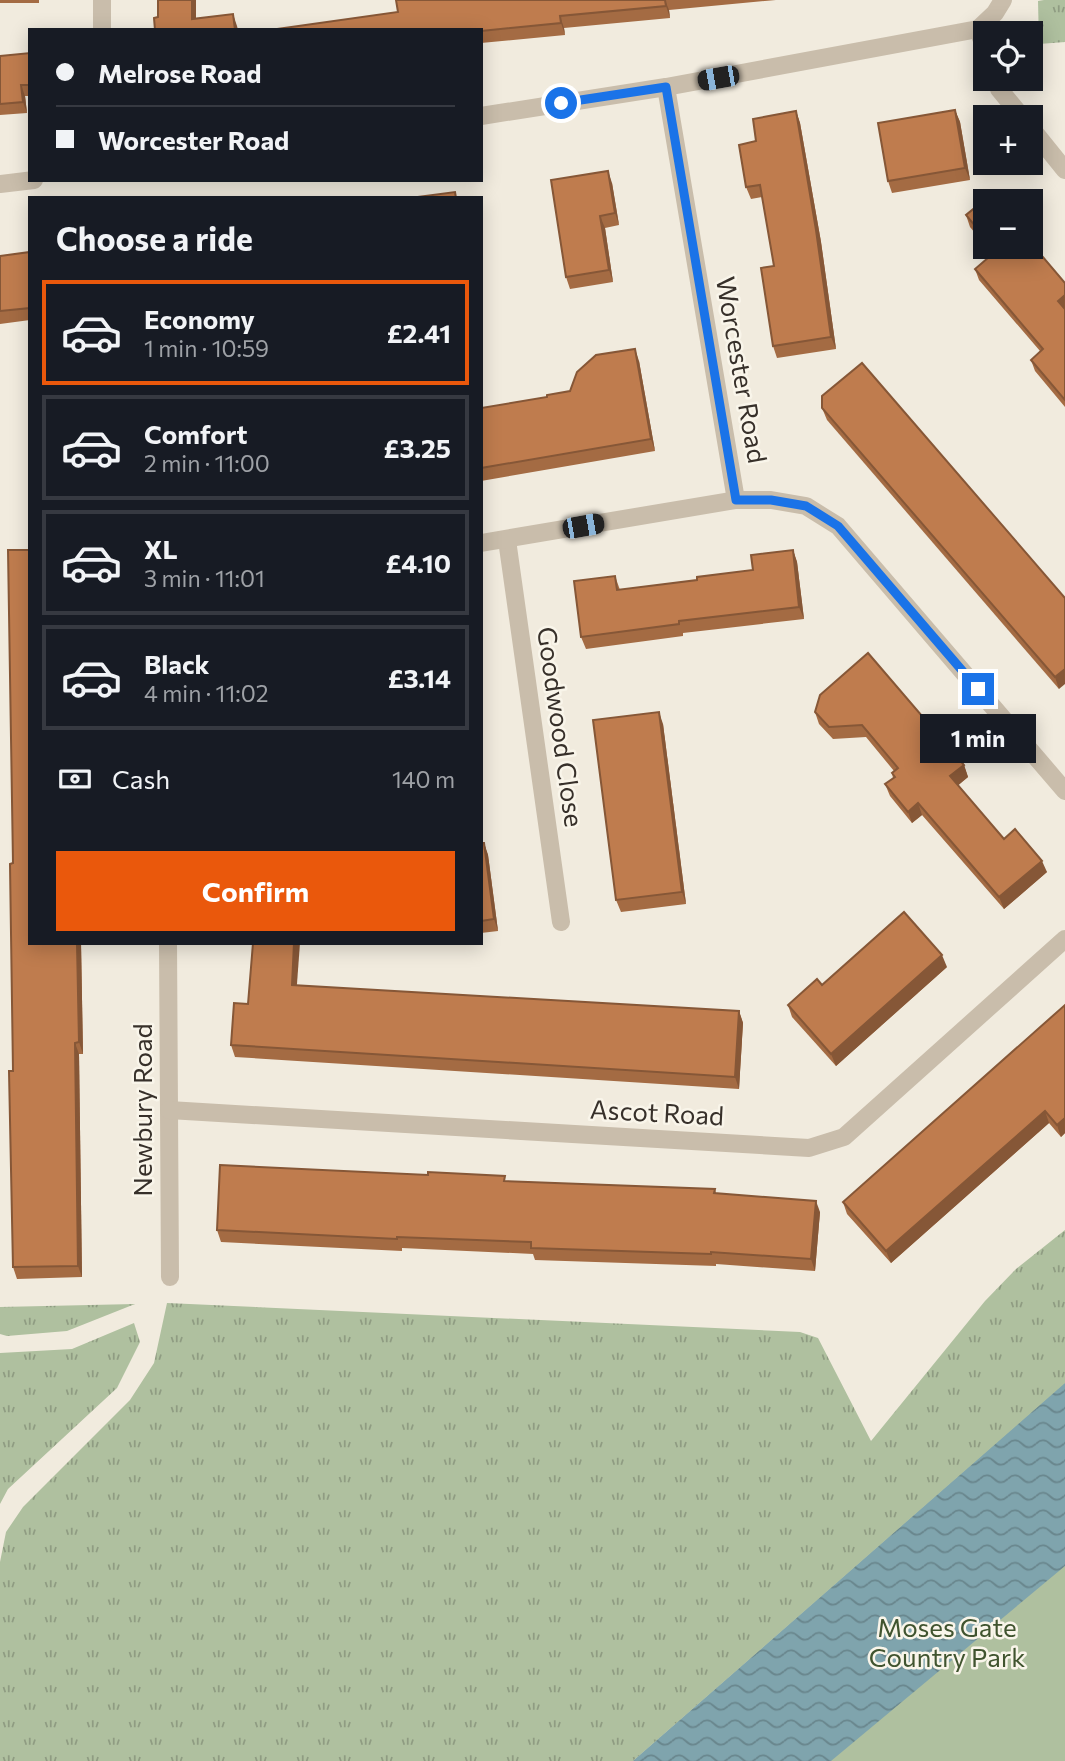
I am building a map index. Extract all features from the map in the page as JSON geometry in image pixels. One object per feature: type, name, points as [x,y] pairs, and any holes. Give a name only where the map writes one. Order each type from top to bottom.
[{"type":"street","points":[[102,0],[102,28]]},
{"type":"street","points":[[986,21],[1003,0]]},
{"type":"street","points":[[483,116],[666,87],[973,30]]},
{"type":"street","name":"Worcester Road","points":[[666,87],[736,500],[771,500],[806,506],[838,526],[1065,791]]},
{"type":"street","points":[[1001,91],[1012,105]]},
{"type":"street","points":[[1043,143],[1065,170]]},
{"type":"street","points":[[0,184],[28,181]]},
{"type":"street","points":[[483,543],[736,500]]},
{"type":"street","name":"Goodwood Close","points":[[507,540],[561,922]]},
{"type":"street","name":"Ascot Road","points":[[169,1110],[808,1148],[844,1137],[1065,939]]},
{"type":"street","name":"Newbury Road","points":[[168,945],[170,1277]]},
{"type":"green space","points":[[1065,0],[1065,42],[1043,44],[1043,21],[1038,21],[1038,1]]},
{"type":"green space","points":[[1065,1230],[1065,1383],[633,1761],[0,1761],[0,1562],[6,1532],[23,1507],[130,1400],[154,1363],[167,1303],[800,1332],[818,1338],[871,1441],[985,1301],[1016,1269]]},
{"type":"green space","points":[[135,1304],[67,1331],[7,1336],[0,1334],[0,1307]]},
{"type":"green space","points":[[134,1323],[140,1342],[117,1388],[8,1489],[0,1504],[0,1353],[72,1349]]},
{"type":"green space","name":"Moses Gate Country Park","points":[[1065,1383],[1065,1761],[633,1761],[1063,1384]]},
{"type":"water","name":"Moses Gate Country Park","points":[[1065,1383],[1065,1566],[831,1761],[633,1761]]},
{"type":"building","points":[[158,0],[192,0],[192,19],[233,14],[235,28],[155,28],[154,18],[158,17]]},
{"type":"building","points":[[396,0],[665,0],[666,6],[560,16],[561,23],[483,31],[483,28],[284,28],[398,12]]},
{"type":"building","points":[[28,53],[28,85],[21,85],[23,102],[0,104],[0,56]]},
{"type":"building","points":[[955,110],[965,168],[888,181],[878,123]]},
{"type":"building","points":[[796,111],[831,337],[773,346],[761,268],[774,266],[760,185],[746,187],[739,145],[756,141],[753,119]]},
{"type":"building","points":[[608,171],[615,213],[600,216],[609,270],[566,277],[551,180]]},
{"type":"building","points":[[455,192],[456,196],[425,196]]},
{"type":"building","points":[[973,209],[973,223],[966,215]]},
{"type":"building","points":[[28,252],[28,308],[0,311],[0,256]]},
{"type":"building","points":[[1043,257],[1065,283],[1065,295],[1058,301],[1065,309],[1065,400],[1031,360],[1043,349],[975,269],[987,259]]},
{"type":"building","points":[[635,349],[651,439],[483,468],[483,408],[570,391],[577,372],[596,355]]},
{"type":"building","points":[[862,363],[1065,598],[1065,669],[1055,677],[822,408],[822,396]]},
{"type":"building","points":[[8,550],[28,550],[28,945],[77,945],[79,1042],[75,1043],[78,1266],[13,1267],[9,1071],[13,1071],[10,864],[13,863]]},
{"type":"building","points":[[793,550],[799,607],[679,621],[679,624],[581,637],[574,581],[615,576],[617,590],[697,580],[697,577],[753,570],[751,555]]},
{"type":"building","points":[[868,653],[964,765],[950,776],[1004,839],[1015,829],[1042,861],[999,897],[918,803],[908,812],[885,784],[895,777],[892,773],[898,768],[862,725],[829,727],[815,712],[820,695]]},
{"type":"building","points":[[659,712],[682,892],[616,900],[593,720]]},
{"type":"building","points":[[483,843],[484,843],[494,919],[483,921]]},
{"type":"building","points":[[904,912],[942,955],[831,1054],[788,1005],[817,979],[822,985]]},
{"type":"building","points":[[253,945],[294,945],[292,985],[739,1011],[735,1077],[231,1045],[234,1003],[248,1004]]},
{"type":"building","points":[[1065,1005],[1065,1118],[1057,1125],[1045,1111],[886,1251],[843,1202]]},
{"type":"building","points":[[220,1165],[505,1176],[504,1181],[715,1189],[714,1193],[816,1201],[811,1259],[711,1252],[531,1248],[531,1242],[397,1239],[217,1230]]},
{"type":"route","points":[[561,103],[666,87],[736,500],[771,500],[806,506],[838,526],[978,689]]}]
